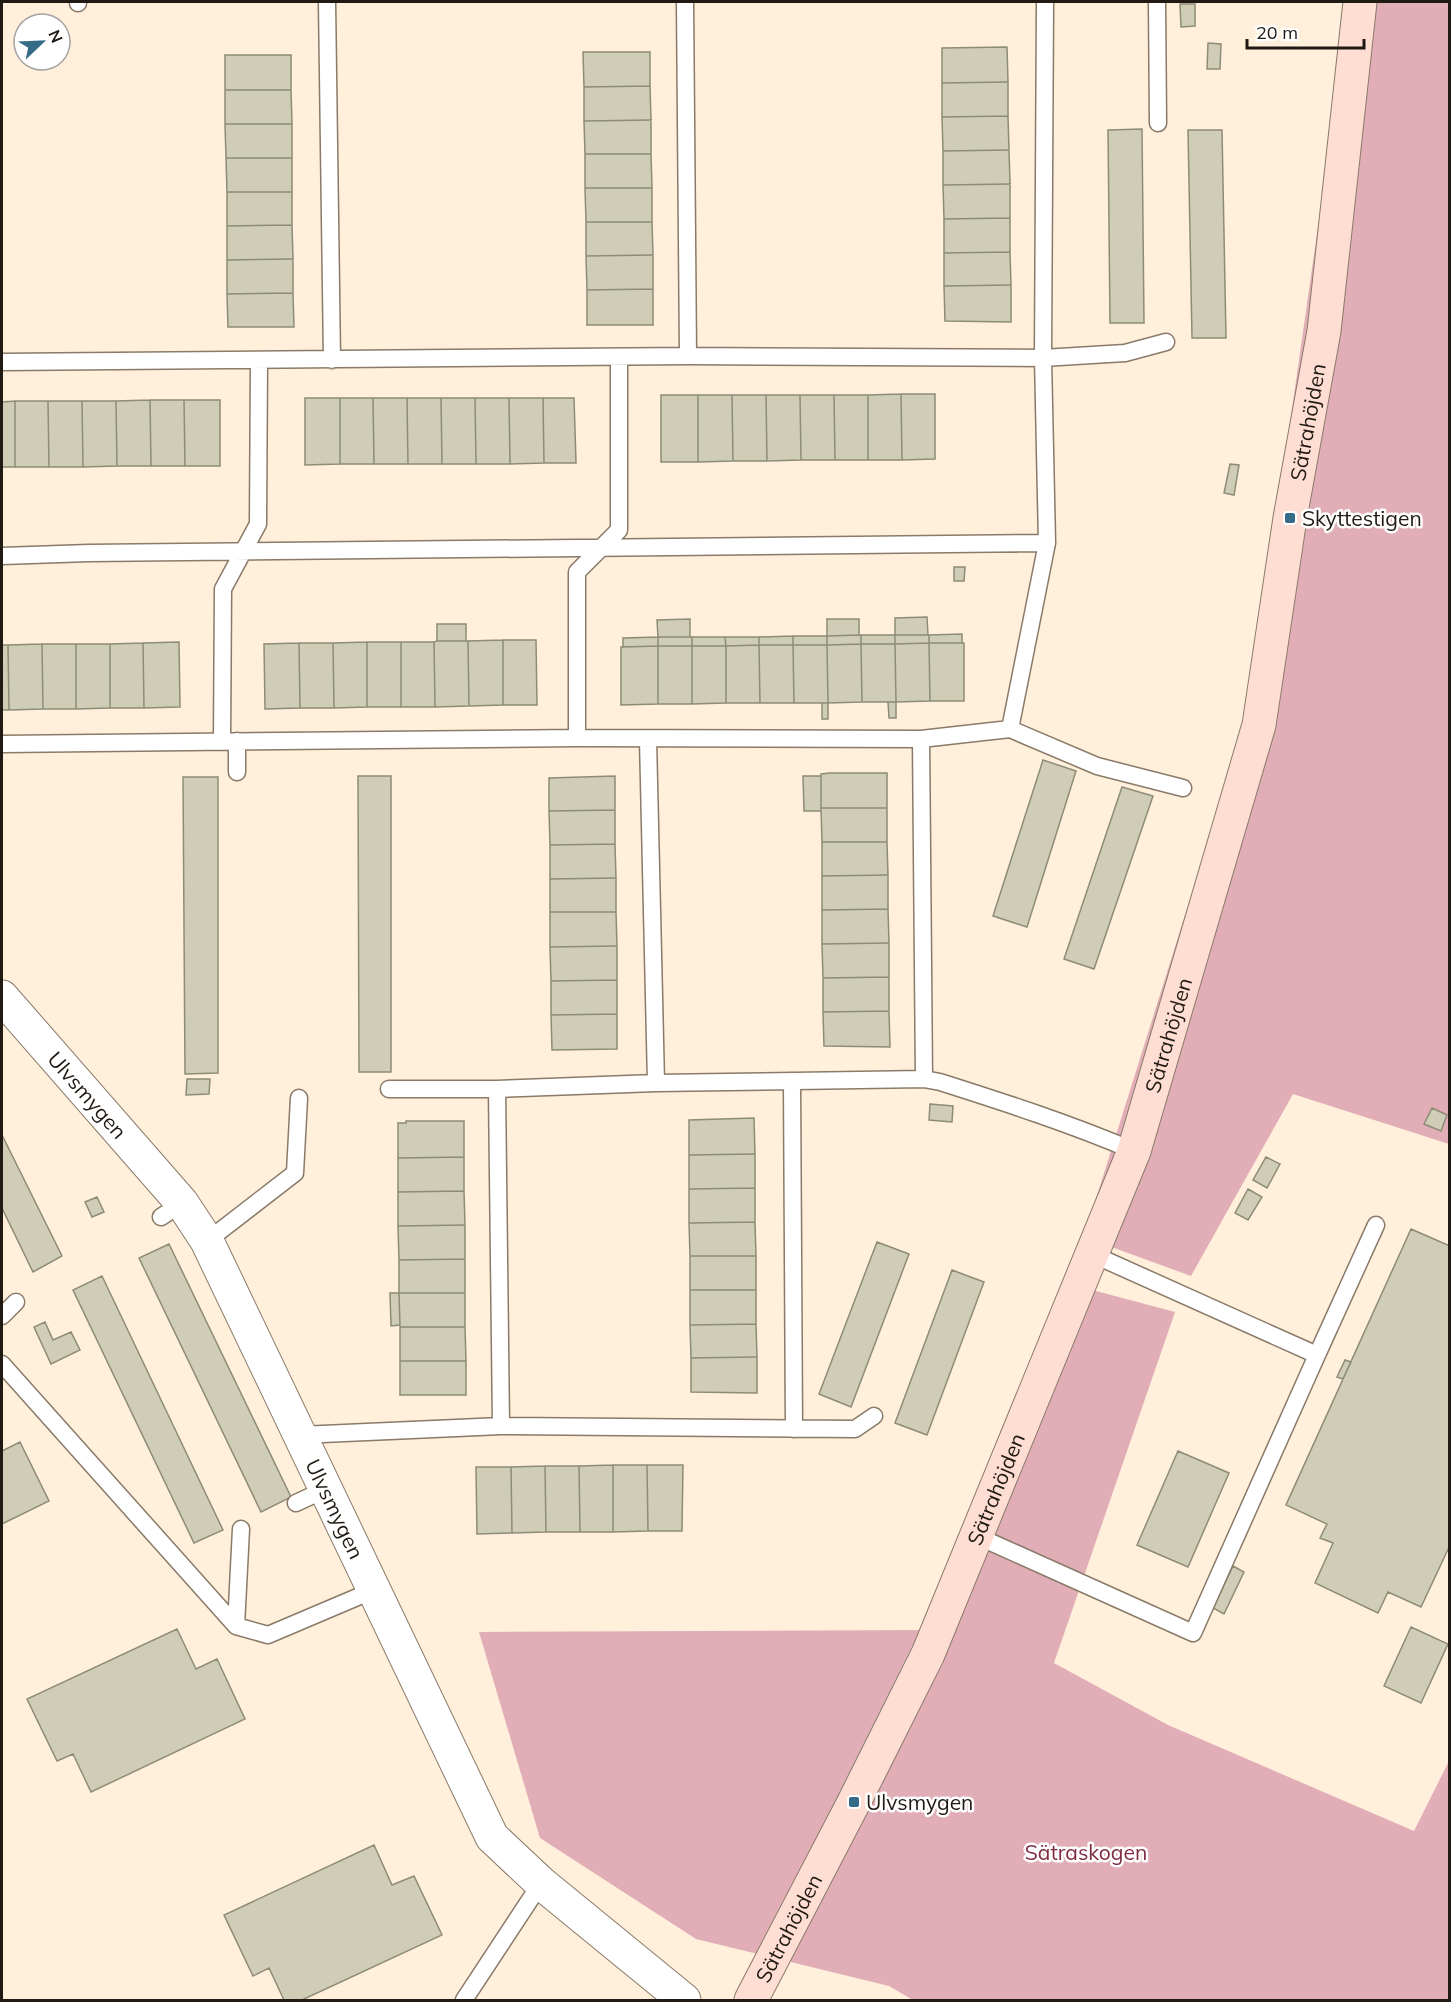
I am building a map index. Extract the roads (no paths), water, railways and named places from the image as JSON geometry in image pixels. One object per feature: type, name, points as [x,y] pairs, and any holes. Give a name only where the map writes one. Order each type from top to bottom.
[{"type":"street","name":"Sätrahöjden","points":[[751,2001],[928,1653],[1134,1151],[1259,725],[1290,518],[1324,331],[1360,2]]},
{"type":"street","name":"Ulvsmygen","points":[[2,997],[172,1210],[207,1241],[492,1837],[541,1883],[684,2001]]},
{"type":"lane","points":[[327,2],[332,360]]},
{"type":"lane","points":[[685,2],[688,356]]},
{"type":"lane","points":[[1010,729],[1047,543],[1043,358],[1045,2]]},
{"type":"lane","points":[[1157,2],[1158,123]]},
{"type":"lane","points":[[2,362],[688,356],[1043,358],[1125,354],[1166,342]]},
{"type":"lane","points":[[578,738],[577,572],[619,530],[619,357]]},
{"type":"lane","points":[[237,772],[230,741],[223,589],[258,524],[259,361]]},
{"type":"lane","points":[[2,556],[244,551],[1047,543]]},
{"type":"lane","points":[[2,744],[578,738],[921,739],[1010,729],[1097,766],[1183,788]]},
{"type":"lane","points":[[648,739],[656,1083]]},
{"type":"lane","points":[[921,739],[924,1079]]},
{"type":"lane","points":[[389,1089],[497,1089],[656,1083],[924,1079],[940,1082],[1055,1119],[1134,1151]]},
{"type":"lane","points":[[792,1081],[794,1429]]},
{"type":"lane","points":[[497,1089],[501,1426]]},
{"type":"lane","points":[[207,1241],[295,1173],[299,1098]]},
{"type":"lane","points":[[977,1536],[1193,1633],[1376,1225]]},
{"type":"lane","points":[[1092,1254],[1317,1355]]},
{"type":"lane","points":[[2,1316],[16,1302]]},
{"type":"lane","points":[[2,1364],[236,1626],[268,1635],[374,1590]]},
{"type":"lane","points":[[300,1435],[501,1426],[855,1429],[874,1416]]},
{"type":"lane","points":[[296,1503],[326,1489]]},
{"type":"lane","points":[[236,1626],[241,1529]]},
{"type":"lane","points":[[464,2001],[541,1883]]},
{"type":"place","name":"Skyttestigen","points":[[1290,518]]},
{"type":"place","name":"Ulvsmygen","points":[[854,1802]]},
{"type":"park label","name":"Sätraskogen","points":[[1086,1852]]}]
